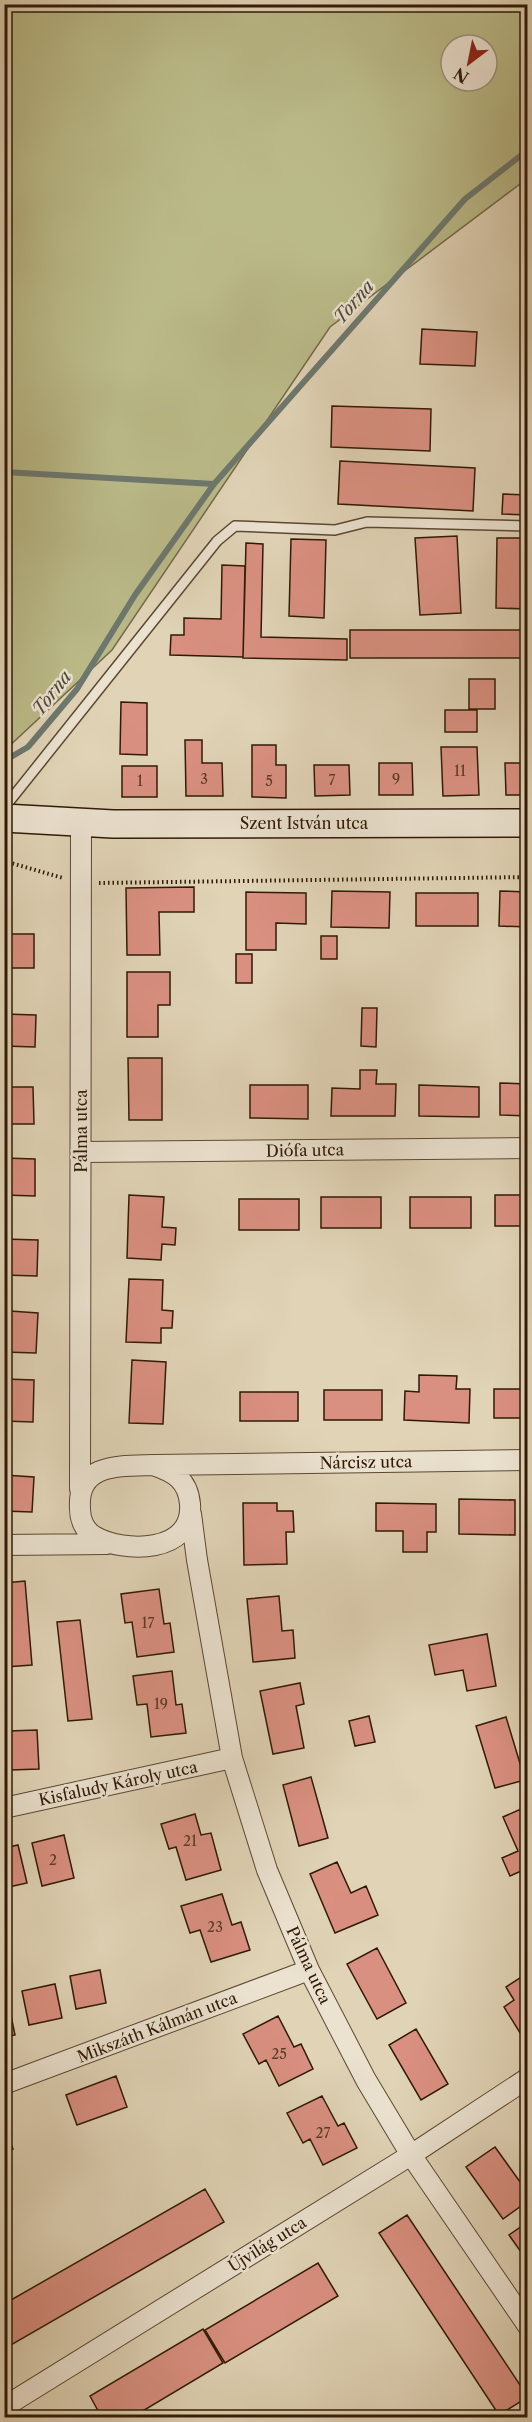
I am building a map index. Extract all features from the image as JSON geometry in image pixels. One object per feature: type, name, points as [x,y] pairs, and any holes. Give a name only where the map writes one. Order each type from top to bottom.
[{"type":"main road","name":"Szent István utca","points":[[4,818],[81,823],[528,823]]},
{"type":"street","name":"Pálma utca","points":[[81,823],[80,1510],[83,1524]]},
{"type":"street","name":"Diófa utca","points":[[82,1152],[528,1148]]},
{"type":"street","points":[[81,1438],[110,1466]]},
{"type":"street","name":"Nárcisz utca","points":[[153,1465],[528,1460]]},
{"type":"street","points":[[80,1489],[91,1476],[110,1466],[153,1465],[172,1471],[184,1482],[205,1464]]},
{"type":"street","name":"Pálma utca","points":[[184,1482],[189,1492],[197,1560],[231,1758],[267,1870],[309,1970],[366,2080],[411,2155],[528,2326]]},
{"type":"street","points":[[4,1545],[110,1544],[145,1547],[175,1538],[184,1528],[191,1514]]},
{"type":"street","points":[[47,1545],[83,1524],[91,1535],[110,1544]]},
{"type":"street","points":[[175,1538],[197,1560]]},
{"type":"street","name":"Kisfaludy Károly utca","points":[[4,1808],[231,1758]]},
{"type":"street","name":"Mikszáth Kálmán utca","points":[[4,2084],[309,1970]]},
{"type":"street","name":"Újvilág utca","points":[[4,2407],[411,2155],[528,2078]]},
{"type":"lane","points":[[4,808],[217,541],[235,526],[335,530],[367,522],[528,526]]},
{"type":"path","points":[[4,861],[81,884],[528,877]]},
{"type":"green space","points":[[5,4],[527,5],[528,178],[330,327],[112,650],[5,750]]},
{"type":"building","points":[[422,329],[477,332],[475,366],[420,364]]},
{"type":"building","points":[[332,406],[431,409],[430,451],[331,447]]},
{"type":"building","points":[[340,461],[475,468],[473,511],[338,504]]},
{"type":"building","points":[[503,494],[528,495],[528,515],[502,514]]},
{"type":"building","points":[[457,536],[461,613],[420,615],[415,538]]},
{"type":"building","points":[[497,538],[528,538],[528,609],[496,608]]},
{"type":"building","points":[[291,539],[326,540],[324,618],[289,616]]},
{"type":"building","points":[[246,543],[263,544],[261,637],[347,639],[347,660],[243,658]]},
{"type":"building","points":[[222,565],[245,566],[243,657],[170,655],[171,635],[184,635],[184,618],[221,619]]},
{"type":"building","points":[[350,630],[528,630],[528,658],[350,658]]},
{"type":"building","points":[[469,679],[495,679],[495,709],[469,709]]},
{"type":"building","points":[[121,702],[147,703],[147,755],[120,754]]},
{"type":"building","points":[[445,710],[477,710],[477,732],[445,732]]},
{"type":"building","points":[[185,740],[202,740],[202,763],[222,763],[223,796],[186,796]]},
{"type":"building","points":[[252,745],[276,745],[276,765],[286,765],[286,798],[252,797]]},
{"type":"building","points":[[441,747],[477,747],[479,795],[443,796]]},
{"type":"building","points":[[379,763],[412,763],[413,795],[379,795]]},
{"type":"building","points":[[505,763],[528,763],[528,795],[506,795]]},
{"type":"building","points":[[314,765],[349,765],[350,795],[315,796]]},
{"type":"building","points":[[122,766],[157,766],[157,797],[122,797]]},
{"type":"building","points":[[194,887],[194,912],[159,912],[160,955],[127,955],[126,888]]},
{"type":"building","points":[[332,891],[390,892],[389,928],[331,927]]},
{"type":"building","points":[[500,891],[528,892],[528,927],[499,926]]},
{"type":"building","points":[[246,892],[306,893],[306,924],[276,923],[276,950],[246,950]]},
{"type":"building","points":[[416,893],[478,893],[478,926],[416,926]]},
{"type":"building","points":[[7,934],[34,934],[34,968],[4,968]]},
{"type":"building","points":[[321,936],[337,936],[337,959],[321,959]]},
{"type":"building","points":[[236,954],[252,954],[252,983],[236,983]]},
{"type":"building","points":[[127,972],[170,972],[170,1005],[158,1005],[158,1037],[127,1037]]},
{"type":"building","points":[[362,1008],[377,1008],[376,1047],[361,1046]]},
{"type":"building","points":[[4,1014],[36,1015],[35,1047],[4,1046]]},
{"type":"building","points":[[128,1058],[162,1058],[162,1120],[129,1120]]},
{"type":"building","points":[[360,1070],[377,1070],[376,1084],[396,1084],[395,1116],[331,1116],[332,1088],[360,1089]]},
{"type":"building","points":[[500,1083],[528,1084],[528,1116],[500,1115]]},
{"type":"building","points":[[250,1085],[308,1085],[308,1119],[250,1118]]},
{"type":"building","points":[[419,1085],[479,1087],[479,1117],[419,1116]]},
{"type":"building","points":[[4,1087],[33,1087],[34,1124],[4,1124]]},
{"type":"building","points":[[4,1158],[35,1159],[35,1196],[4,1195]]},
{"type":"building","points":[[129,1195],[164,1197],[162,1227],[176,1228],[175,1245],[162,1244],[161,1260],[127,1258]]},
{"type":"building","points":[[495,1195],[528,1195],[528,1226],[495,1226]]},
{"type":"building","points":[[321,1197],[381,1197],[381,1228],[321,1228]]},
{"type":"building","points":[[410,1197],[471,1197],[471,1228],[410,1228]]},
{"type":"building","points":[[239,1199],[299,1199],[299,1230],[239,1230]]},
{"type":"building","points":[[4,1239],[38,1240],[37,1276],[4,1275]]},
{"type":"building","points":[[129,1279],[163,1280],[162,1310],[173,1311],[172,1328],[161,1328],[161,1343],[126,1342]]},
{"type":"building","points":[[10,1311],[38,1313],[36,1353],[4,1352],[4,1316],[10,1317]]},
{"type":"building","points":[[132,1360],[166,1362],[163,1424],[129,1423]]},
{"type":"building","points":[[419,1375],[457,1376],[456,1389],[470,1389],[469,1423],[404,1420],[405,1391],[419,1392]]},
{"type":"building","points":[[5,1379],[34,1380],[33,1422],[4,1421]]},
{"type":"building","points":[[494,1389],[528,1389],[528,1418],[494,1418]]},
{"type":"building","points":[[324,1390],[382,1390],[382,1420],[324,1420]]},
{"type":"building","points":[[240,1392],[298,1392],[298,1421],[240,1421]]},
{"type":"building","points":[[4,1475],[34,1477],[32,1512],[4,1511]]},
{"type":"building","points":[[459,1499],[515,1500],[515,1535],[459,1534]]},
{"type":"building","points":[[243,1503],[277,1503],[277,1511],[293,1511],[294,1532],[286,1532],[287,1564],[244,1565]]},
{"type":"building","points":[[376,1503],[436,1504],[436,1532],[427,1532],[427,1552],[403,1552],[403,1531],[376,1531]]},
{"type":"building","points":[[25,1581],[32,1665],[5,1667],[4,1583]]},
{"type":"building","points":[[159,1589],[164,1624],[170,1623],[174,1652],[137,1657],[132,1622],[125,1623],[121,1594]]},
{"type":"building","points":[[279,1596],[282,1631],[293,1630],[295,1658],[253,1662],[247,1599]]},
{"type":"building","points":[[80,1620],[92,1719],[68,1721],[57,1622]]},
{"type":"building","points":[[487,1634],[496,1686],[467,1691],[463,1670],[435,1675],[429,1645]]},
{"type":"building","points":[[172,1671],[176,1705],[182,1704],[186,1733],[151,1737],[147,1704],[137,1705],[133,1676]]},
{"type":"building","points":[[300,1683],[304,1704],[296,1706],[304,1748],[273,1754],[260,1691]]},
{"type":"building","points":[[369,1716],[375,1742],[355,1746],[349,1721]]},
{"type":"building","points":[[506,1717],[525,1780],[495,1788],[476,1726]]},
{"type":"building","points":[[37,1730],[39,1769],[10,1770],[8,1731]]},
{"type":"building","points":[[311,1777],[328,1838],[299,1846],[283,1785]]},
{"type":"building","points":[[528,1806],[528,1868],[510,1876],[502,1858],[518,1851],[503,1817]]},
{"type":"building","points":[[195,1814],[201,1835],[211,1833],[221,1870],[186,1880],[176,1847],[169,1849],[161,1824]]},
{"type":"building","points":[[64,1835],[74,1878],[42,1886],[32,1843]]},
{"type":"building","points":[[18,1845],[27,1883],[4,1888],[4,1848]]},
{"type":"building","points":[[337,1862],[351,1893],[366,1886],[378,1915],[335,1933],[310,1874]]},
{"type":"building","points":[[222,1894],[232,1925],[241,1922],[250,1950],[211,1962],[200,1930],[190,1933],[181,1906]]},
{"type":"building","points":[[377,1948],[406,2003],[377,2019],[347,1964]]},
{"type":"building","points":[[100,1970],[106,2003],[76,2009],[70,1976]]},
{"type":"building","points":[[526,1974],[528,2032],[522,2036],[504,2007],[514,2000],[506,1987]]},
{"type":"building","points":[[55,1984],[62,2018],[29,2025],[22,1991]]},
{"type":"building","points":[[9,2006],[15,2035],[4,2037],[4,2007]]},
{"type":"building","points":[[278,2016],[294,2047],[301,2044],[313,2069],[279,2086],[266,2060],[259,2064],[243,2034]]},
{"type":"building","points":[[416,2029],[448,2084],[421,2100],[389,2045]]},
{"type":"building","points":[[116,2076],[127,2107],[77,2125],[66,2095]]},
{"type":"building","points":[[322,2096],[338,2126],[344,2123],[357,2148],[323,2165],[310,2139],[303,2143],[287,2113]]},
{"type":"building","points":[[4,2128],[13,2149],[4,2152]]},
{"type":"building","points":[[495,2147],[528,2193],[528,2201],[503,2219],[466,2167]]},
{"type":"building","points":[[205,2189],[224,2222],[4,2349],[4,2304]]},
{"type":"building","points":[[407,2215],[528,2397],[499,2415],[379,2233]]},
{"type":"building","points":[[528,2222],[528,2262],[509,2235]]},
{"type":"building","points":[[318,2263],[338,2296],[225,2363],[205,2330]]},
{"type":"building","points":[[203,2329],[223,2363],[131,2418],[102,2418],[90,2396]]},
{"type":"waterway","name":"Torna","points":[[4,761],[28,747],[77,689],[135,595],[214,484],[465,199],[528,150]]},
{"type":"waterway","name":"Torna","points":[[4,472],[214,484]]}]
